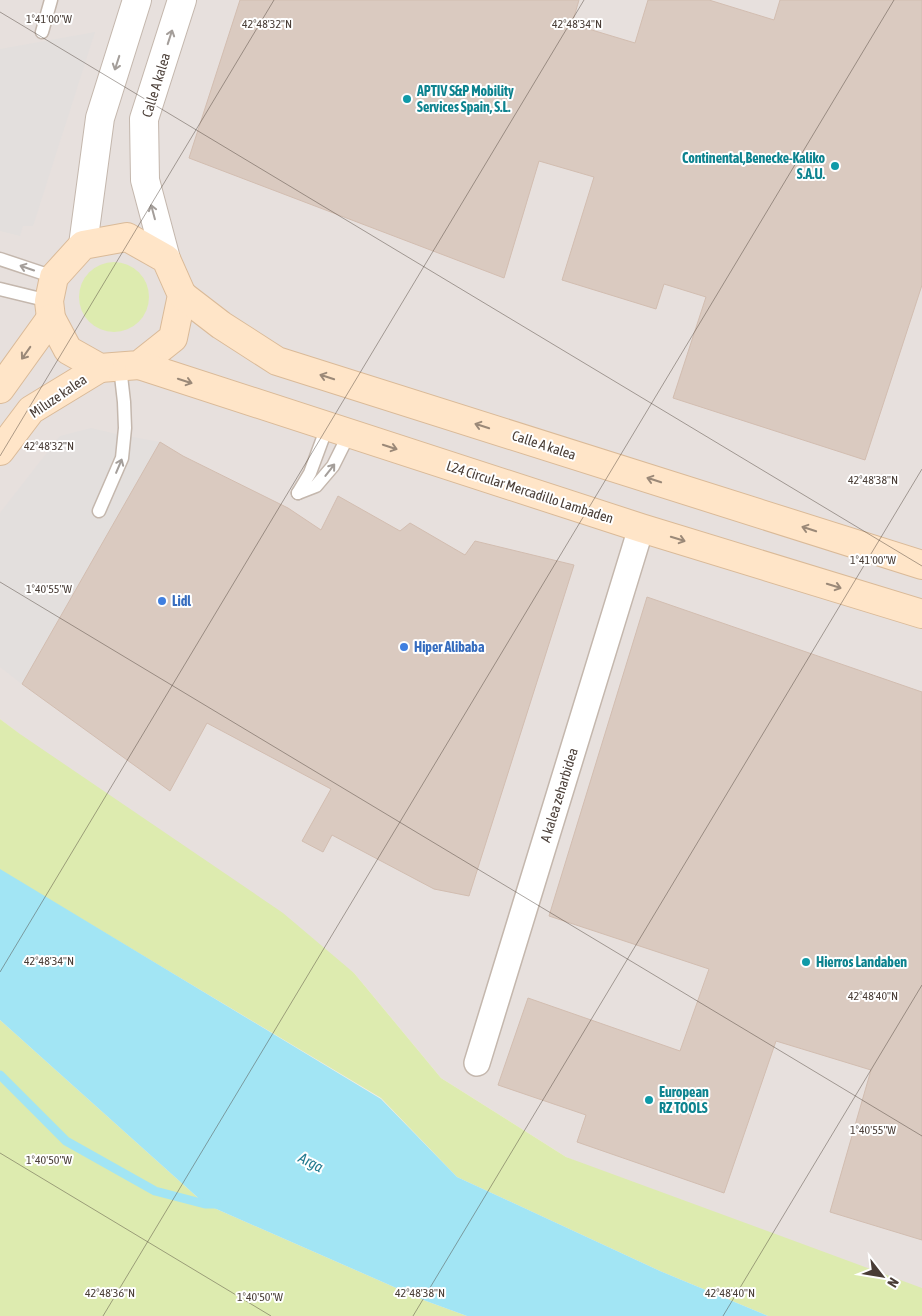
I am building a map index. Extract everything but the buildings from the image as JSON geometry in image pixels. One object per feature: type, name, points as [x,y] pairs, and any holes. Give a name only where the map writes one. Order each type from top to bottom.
[{"type":"main road","points":[[0,389],[51,299],[83,245],[127,237],[166,259],[182,295],[172,338],[120,367],[68,350],[51,299]]},
{"type":"main road","name":"Calle A kalea","points":[[182,295],[221,325],[277,360],[922,565]]},
{"type":"main road","name":"L24 Circular Mercadillo Lambaden","points":[[120,367],[338,430],[642,528],[922,614]]},
{"type":"main road","name":"Miluze kalea","points":[[0,451],[31,410],[120,367]]},
{"type":"street","points":[[83,245],[100,118],[137,0]]},
{"type":"street","name":"Calle A kalea","points":[[166,259],[144,180],[144,119],[182,0]]},
{"type":"street","name":"A kalea zeharbidea","points":[[477,1063],[642,528]]},
{"type":"lane","points":[[42,32],[51,0]]},
{"type":"lane","points":[[0,259],[51,299]]},
{"type":"lane","points":[[0,289],[51,299]]},
{"type":"lane","points":[[99,511],[122,458],[125,411],[120,367]]},
{"type":"shaded area","points":[[0,0],[922,0],[922,1293],[801,1259],[566,1157],[441,1078],[354,973],[115,808],[0,719]]},
{"type":"shaded area","points":[[95,32],[33,226],[23,226],[20,236],[0,231],[0,49]]},
{"type":"shaded area","points":[[91,428],[160,442],[22,684],[0,667],[0,513],[60,436]]},
{"type":"green space","points":[[114,262],[127,265],[139,272],[146,284],[149,297],[146,310],[139,322],[127,329],[114,332],[101,329],[89,322],[82,310],[79,297],[82,284],[89,272],[101,265]]},
{"type":"green space","points":[[0,719],[283,913],[354,973],[441,1078],[566,1157],[922,1288],[922,1316],[768,1316],[660,1271],[457,1177],[381,1098],[0,870]]},
{"type":"green space","points":[[0,1020],[205,1204],[426,1301],[467,1316],[0,1316]]},
{"type":"water","name":"Arga","points":[[0,869],[381,1099],[457,1177],[660,1271],[768,1316],[467,1316],[426,1301],[205,1204],[0,1020]]},
{"type":"waterway","points":[[0,1075],[66,1141],[155,1191],[205,1204],[216,1204]]},
{"type":"place","name":"APTIV S&P Mobility Services Spain, S.L.","points":[[407,99]]},
{"type":"place","name":"Continental,Benecke-Kaliko S.A.U.","points":[[835,166]]},
{"type":"place","name":"Lidl","points":[[162,601]]},
{"type":"place","name":"Hiper Alibaba","points":[[404,647]]},
{"type":"place","name":"Hierros Landaben","points":[[806,962]]},
{"type":"place","name":"European RZ TOOLS","points":[[649,1100]]}]
